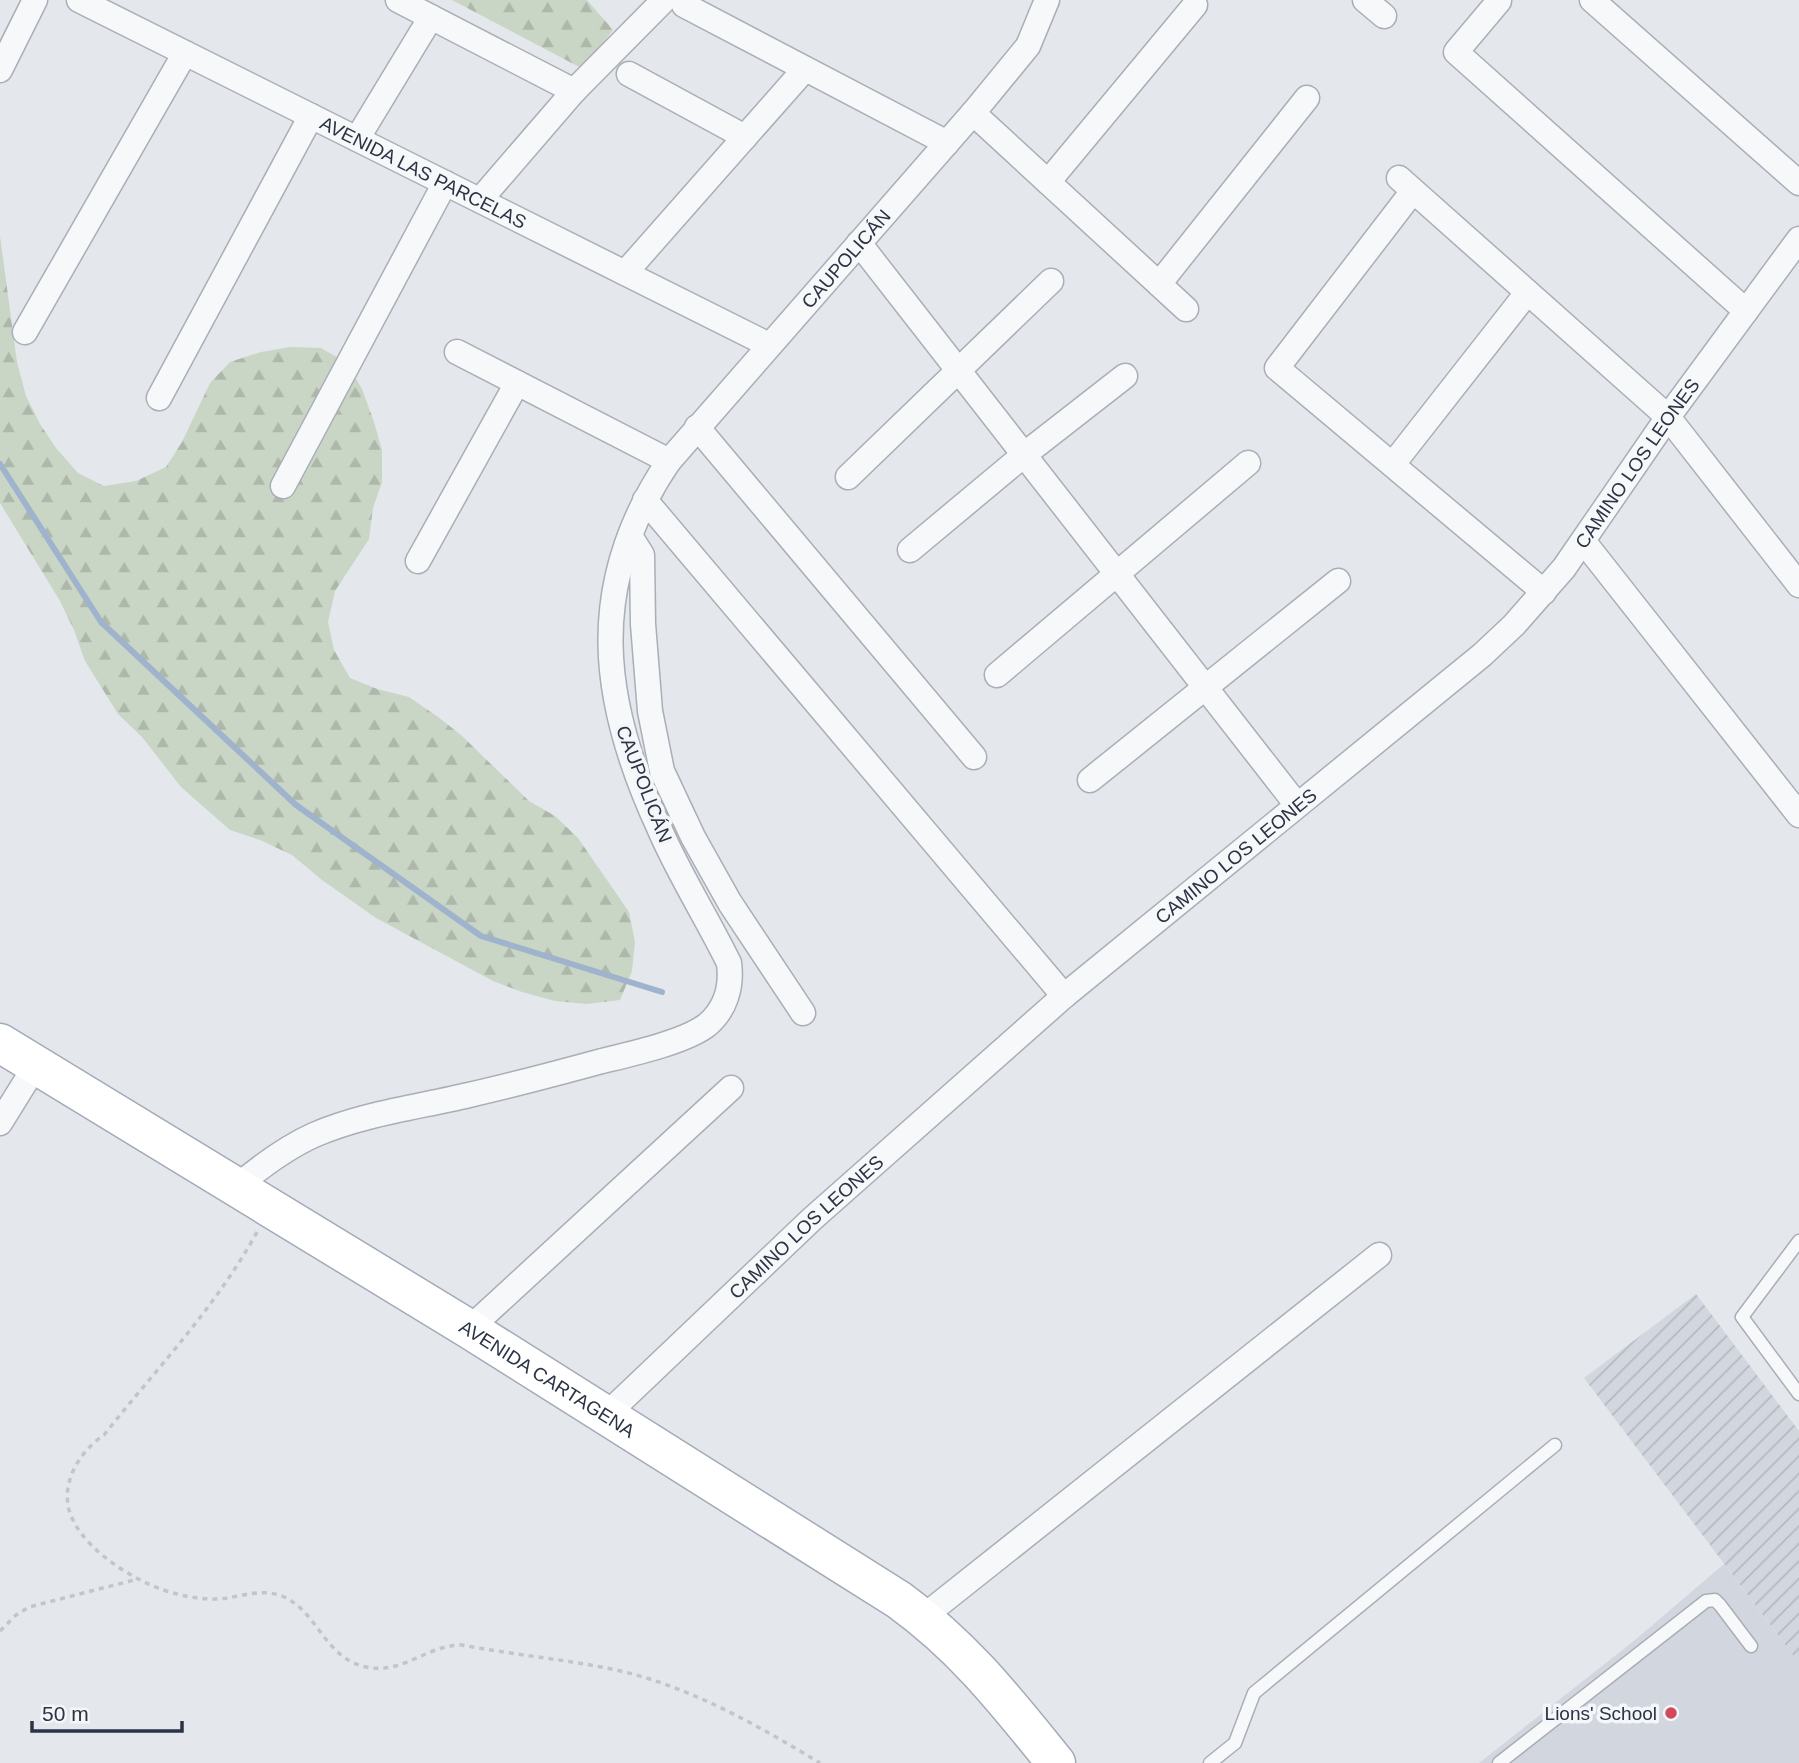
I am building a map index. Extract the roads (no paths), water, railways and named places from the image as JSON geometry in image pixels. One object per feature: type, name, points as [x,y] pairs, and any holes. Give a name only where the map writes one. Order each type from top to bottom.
[{"type":"main road","name":"AVENIDA CARTAGENA","points":[[0,1043],[469,1329],[891,1595],[923,1617],[985,1676],[1056,1763]]},
{"type":"street","points":[[0,70],[35,0]]},
{"type":"street","name":"AVENIDA LAS PARCELAS","points":[[79,0],[114,7],[186,53],[769,345]]},
{"type":"street","points":[[398,0],[574,91]]},
{"type":"street","name":"CAUPOLICÁN","points":[[235,1188],[275,1156],[334,1127],[634,1053],[696,1032],[706,1026],[722,1007],[730,985],[729,963],[660,830],[625,741],[614,694],[611,614],[621,561],[645,500],[670,461],[973,113],[1028,46],[1047,0]]},
{"type":"street","points":[[1365,0],[1384,16]]},
{"type":"street","points":[[1592,0],[1799,183]]},
{"type":"street","points":[[1499,1],[1456,52],[1746,311]]},
{"type":"street","points":[[480,200],[574,91],[674,3],[947,143]]},
{"type":"street","points":[[1048,182],[1195,5]]},
{"type":"street","points":[[357,139],[431,17]]},
{"type":"street","points":[[24,332],[186,53]]},
{"type":"street","points":[[625,273],[805,69]]},
{"type":"street","points":[[629,74],[745,136]]},
{"type":"street","points":[[1159,284],[1307,98]]},
{"type":"street","points":[[973,113],[1186,309]]},
{"type":"street","points":[[159,398],[311,116]]},
{"type":"street","points":[[283,486],[445,183]]},
{"type":"street","points":[[1544,592],[1276,368],[1406,185],[1668,417],[1799,585]]},
{"type":"street","name":"CAMINO LOS LEONES","points":[[605,1416],[812,1219],[1064,996],[1482,655],[1544,592],[1584,542],[1668,417],[1799,239]]},
{"type":"street","points":[[859,243],[1297,805]]},
{"type":"street","points":[[848,477],[1051,281]]},
{"type":"street","points":[[1393,464],[1527,293]]},
{"type":"street","points":[[457,352],[670,461]]},
{"type":"street","points":[[910,550],[1025,454],[1125,376]]},
{"type":"street","points":[[418,561],[517,383]]},
{"type":"street","points":[[697,427],[974,757]]},
{"type":"street","points":[[997,675],[1248,463]]},
{"type":"street","points":[[645,500],[1064,996]]},
{"type":"street","points":[[630,536],[642,555],[643,624],[650,711],[662,771],[693,837],[730,903],[803,1013]]},
{"type":"street","points":[[1584,542],[1799,815]]},
{"type":"street","points":[[1090,780],[1338,581]]},
{"type":"street","points":[[0,1123],[36,1065]]},
{"type":"street","points":[[469,1329],[731,1088]]},
{"type":"street","points":[[923,1617],[1379,1255]]},
{"type":"lane","points":[[1799,1241],[1742,1317],[1799,1394]]},
{"type":"lane","points":[[1210,1763],[1235,1743],[1254,1693],[1555,1445]]},
{"type":"lane","points":[[1499,1763],[1706,1601],[1715,1600],[1751,1646]]},
{"type":"waterway","points":[[0,464],[101,622],[296,805],[481,936],[662,992]]},
{"type":"place","name":"Lions' School","points":[[1671,1713]]}]
